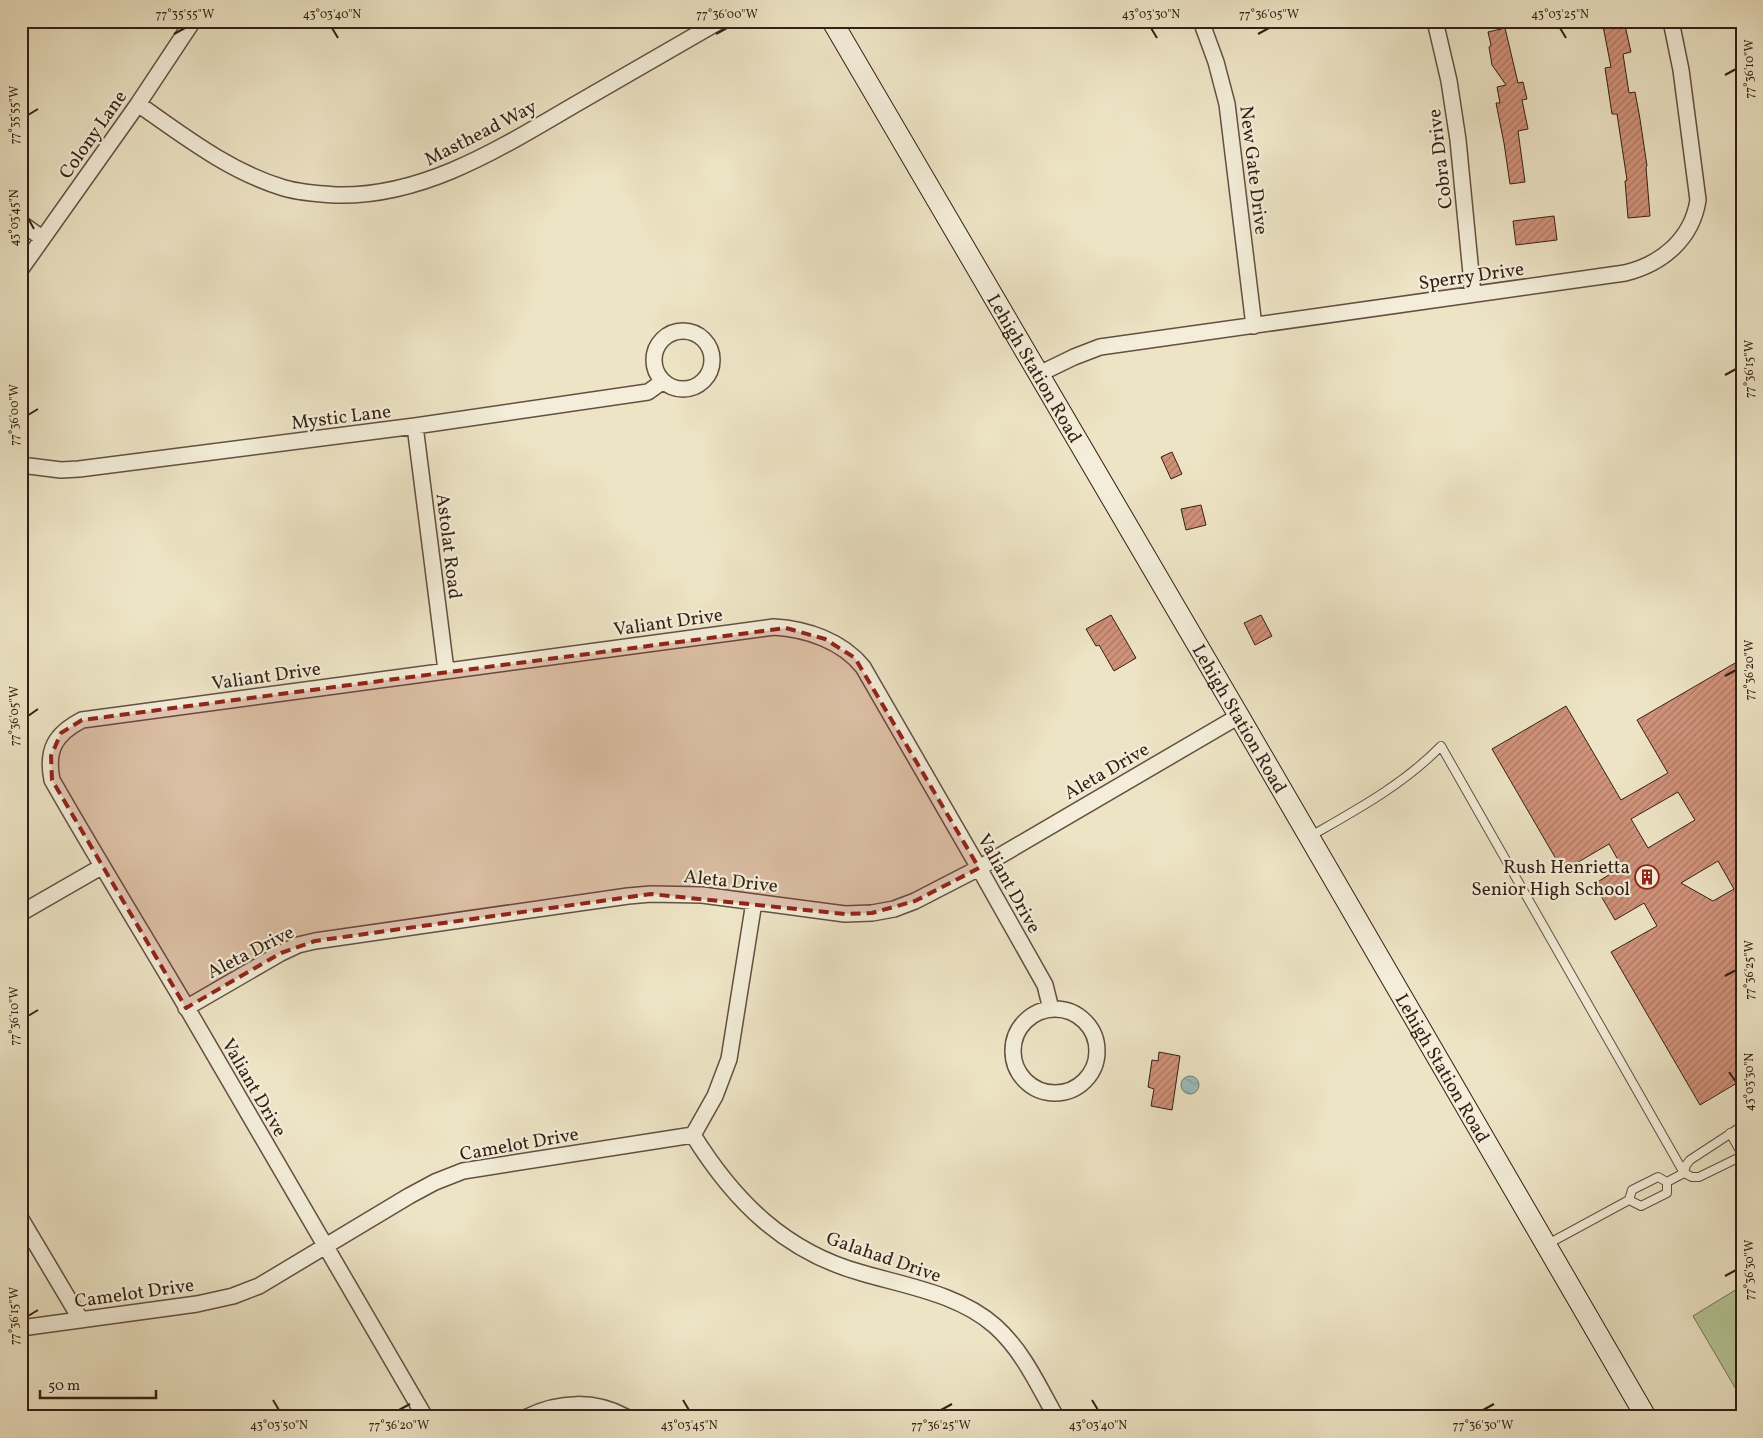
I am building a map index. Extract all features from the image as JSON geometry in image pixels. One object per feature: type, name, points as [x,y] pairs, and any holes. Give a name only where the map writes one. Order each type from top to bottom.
[{"type":"main road","name":"Lehigh Station Road","points":[[832,21],[1239,716],[1646,1417]]},
{"type":"street","name":"Colony Lane","points":[[21,268],[138,104],[193,21]]},
{"type":"street","name":"Masthead Way","points":[[138,104],[213,156],[252,177],[286,189],[322,194],[357,195],[393,190],[427,181],[467,164],[536,127],[720,21]]},
{"type":"street","name":"New Gate Drive","points":[[1201,21],[1216,62],[1227,104],[1254,326]]},
{"type":"street","name":"Cobra Drive","points":[[1435,21],[1449,80],[1458,140],[1473,294]]},
{"type":"street","name":"Sperry Drive","points":[[1039,374],[1100,347],[1625,273],[1655,263],[1683,238],[1691,225],[1698,200],[1681,70],[1671,21]]},
{"type":"street","points":[[21,224],[42,238]]},
{"type":"street","name":"Mystic Lane","points":[[21,465],[61,470],[79,469],[415,426],[648,392],[662,382]]},
{"type":"street","name":"Astolat Road","points":[[415,426],[446,670]]},
{"type":"street","name":"Valiant Drive","points":[[426,1417],[324,1247],[52,780],[50,756],[67,727],[82,720],[774,627],[814,635],[838,646],[855,658],[862,667],[1045,985],[1051,1009]]},
{"type":"street","name":"Aleta Drive","points":[[186,1008],[298,945],[315,941],[643,895],[702,895],[845,914],[872,913],[894,909],[915,901],[979,868],[1239,716]]},
{"type":"street","points":[[21,914],[102,867]]},
{"type":"street","points":[[692,1135],[715,1096],[729,1058],[754,902]]},
{"type":"street","points":[[1051,1009],[1066,1010],[1078,1016],[1089,1026],[1095,1038],[1097,1052],[1095,1066],[1088,1078],[1077,1088],[1064,1093],[1036,1090],[1025,1082],[1017,1070],[1013,1057],[1013,1044],[1018,1030],[1026,1020],[1038,1012],[1051,1009]]},
{"type":"street","name":"Camelot Drive","points":[[21,1328],[197,1304],[232,1296],[259,1286],[409,1196],[463,1171],[692,1135]]},
{"type":"street","name":"Galahad Drive","points":[[692,1135],[711,1165],[736,1195],[763,1221],[796,1244],[826,1261],[956,1302],[994,1325],[1012,1342],[1056,1417]]},
{"type":"street","points":[[21,1219],[81,1320]]},
{"type":"street","points":[[527,1417],[556,1407],[583,1404],[614,1410],[626,1417]]},
{"type":"lane","points":[[1309,837],[1391,789],[1425,763],[1441,746],[1684,1173],[1692,1177],[1698,1177],[1742,1155],[1730,1133]]},
{"type":"lane","points":[[1667,1182],[1684,1173],[1690,1160],[1742,1126]]},
{"type":"lane","points":[[1546,1245],[1629,1200],[1632,1190],[1658,1177],[1667,1182]]},
{"type":"lane","points":[[1629,1200],[1641,1206],[1667,1193],[1667,1182]]},
{"type":"highlighted area","points":[[786,628],[825,639],[855,658],[979,868],[915,901],[872,913],[845,914],[651,894],[315,941],[281,953],[186,1008],[52,780],[51,756],[61,733],[82,720]]},
{"type":"green space","points":[[1742,1286],[1742,1390],[1737,1391],[1693,1316]]},
{"type":"water","points":[[1190,1076],[1196,1079],[1199,1085],[1196,1091],[1190,1094],[1184,1091],[1181,1085],[1184,1079]]},
{"type":"building","points":[[1602,21],[1624,21],[1631,52],[1623,54],[1629,93],[1635,92],[1640,119],[1647,166],[1650,216],[1628,218],[1625,181],[1627,180],[1617,114],[1612,114],[1605,68],[1611,67]]},
{"type":"building","points":[[1505,28],[1518,83],[1523,82],[1527,99],[1522,100],[1528,129],[1518,131],[1525,182],[1510,184],[1496,103],[1500,103],[1497,87],[1506,85],[1492,65],[1488,32]]},
{"type":"building","points":[[1554,216],[1557,240],[1516,245],[1513,221]]},
{"type":"building","points":[[1172,452],[1182,474],[1171,479],[1161,457]]},
{"type":"building","points":[[1201,505],[1206,525],[1186,530],[1181,509]]},
{"type":"building","points":[[1111,615],[1136,658],[1114,671],[1099,645],[1096,646],[1086,629]]},
{"type":"building","points":[[1261,615],[1272,636],[1255,645],[1244,623]]},
{"type":"building","name":"Rush Henrietta Senior High School","points":[[1742,659],[1742,1080],[1700,1105],[1611,952],[1657,926],[1644,903],[1615,920],[1594,884],[1622,867],[1609,844],[1563,871],[1492,749],[1566,706],[1621,800],[1668,773],[1637,720]],"holes":[[[1678,792],[1695,820],[1648,848],[1631,819]],[[1718,861],[1734,889],[1713,901],[1681,883]]]},
{"type":"building","points":[[1159,1052],[1180,1056],[1172,1110],[1151,1106],[1154,1089],[1148,1087],[1152,1060],[1158,1061]]},
{"type":"place","name":"Rush Henrietta Senior High School","points":[[1647,877]]}]
